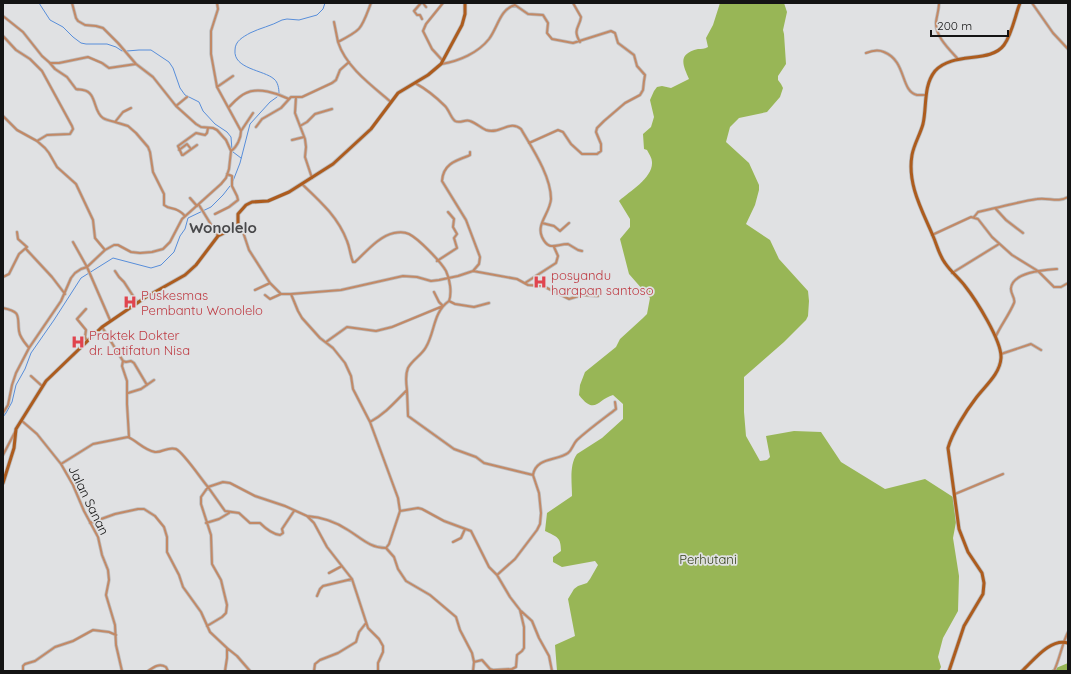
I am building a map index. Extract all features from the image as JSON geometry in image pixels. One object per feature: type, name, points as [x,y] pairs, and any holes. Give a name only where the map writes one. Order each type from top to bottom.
[{"type":"main road","points":[[3,483],[14,448],[15,432],[42,386],[110,320],[137,302],[185,275],[200,260],[218,236],[238,226],[238,214],[246,204],[268,201],[289,192],[341,158],[371,128],[398,93],[416,83],[442,63],[462,24],[465,14],[465,3]]},
{"type":"main road","points":[[949,671],[964,626],[983,594],[984,583],[982,573],[968,552],[959,529],[948,454],[949,442],[975,399],[994,376],[1000,364],[1001,354],[996,336],[965,286],[952,273],[940,255],[915,194],[912,163],[915,141],[924,121],[926,95],[932,75],[943,64],[952,60],[994,53],[1002,48],[1008,39],[1020,3]]},
{"type":"main road","points":[[1022,671],[1050,646],[1063,642],[1068,643]]},
{"type":"street","points":[[3,413],[8,406],[16,373],[29,348],[56,310],[65,294],[71,278],[75,273],[87,267],[109,247],[118,245],[131,252],[152,252],[158,251],[167,246],[180,222],[185,216],[221,184],[227,174],[231,152],[226,140],[217,130],[213,128],[201,127],[196,124],[176,106],[153,77],[136,64],[103,28],[85,25],[78,21],[72,3]]},
{"type":"street","points":[[217,3],[218,9],[210,31],[211,54],[217,87],[241,131]]},
{"type":"street","points":[[338,42],[361,28],[371,3]]},
{"type":"street","points":[[422,19],[420,15],[417,15],[414,11],[422,3],[426,7]]},
{"type":"street","points":[[443,3],[426,24],[424,32],[434,52],[442,63],[452,62],[470,54],[481,46],[495,29],[505,10],[518,4],[528,14],[540,14],[544,16],[548,23],[547,33],[552,39],[573,43],[611,31],[615,33],[618,43],[634,55],[637,66],[645,76],[642,93],[625,103],[597,128],[596,132],[602,148],[597,154],[582,154],[571,144],[563,132],[558,130],[529,143]]},
{"type":"street","points":[[573,3],[581,16],[576,28],[580,42]]},
{"type":"street","points":[[939,3],[936,21],[937,30],[945,44],[958,59]]},
{"type":"street","points":[[1032,3],[1053,33],[1068,49]]},
{"type":"street","points":[[3,16],[23,32],[48,62],[67,77],[76,89],[84,90],[89,94],[94,100],[98,112],[102,117],[128,126],[144,142],[150,152],[153,172],[164,194],[164,205],[166,207],[179,210],[185,216]]},
{"type":"street","points":[[334,22],[341,51],[367,81],[391,102]]},
{"type":"street","points":[[3,36],[16,50],[30,59],[42,71],[73,129],[70,134],[47,135],[37,142]]},
{"type":"street","points":[[866,52],[873,50],[882,51],[893,57],[901,68],[906,86],[915,94],[926,95]]},
{"type":"street","points":[[48,62],[54,64],[88,57],[109,68],[136,64]]},
{"type":"street","points":[[256,127],[262,119],[281,108],[291,97],[302,97],[332,83],[336,80],[340,70],[349,62]]},
{"type":"street","points":[[217,87],[233,76]]},
{"type":"street","points":[[416,83],[443,104],[457,122],[470,120],[487,130],[494,131],[515,125],[521,129],[549,184],[550,202],[547,214],[540,227],[542,237],[548,245],[554,247],[568,244],[582,251]]},
{"type":"street","points":[[228,107],[242,96],[252,91],[274,93],[289,99]]},
{"type":"street","points":[[176,106],[187,97]]},
{"type":"street","points":[[296,97],[295,113],[306,143],[306,161],[312,178]]},
{"type":"street","points":[[115,122],[123,112],[131,108]]},
{"type":"street","points":[[300,126],[307,122],[315,114],[332,110]]},
{"type":"street","points":[[231,152],[235,148],[240,138],[241,131],[254,113]]},
{"type":"street","points":[[3,116],[17,130],[37,142],[50,153],[57,167],[76,184],[93,220],[96,238],[105,250]]},
{"type":"street","points":[[197,145],[182,155],[178,146],[196,133],[207,133],[208,128]]},
{"type":"street","points":[[292,140],[304,137]]},
{"type":"street","points":[[179,150],[187,144],[191,149]]},
{"type":"street","points":[[470,152],[470,155],[451,162],[445,169],[442,181],[466,220],[480,257],[479,264],[473,271]]},
{"type":"street","points":[[215,214],[229,207],[238,200],[231,184],[232,176],[227,174]]},
{"type":"street","points":[[302,184],[322,202],[339,224],[347,241],[353,262],[355,262],[385,236],[399,232],[407,233],[413,236],[424,246],[446,272],[450,297],[449,301],[439,312],[426,349],[409,367],[406,375],[408,416],[450,447],[476,457],[484,463],[533,475]]},
{"type":"street","points":[[932,235],[973,217],[978,212],[1037,199],[1046,198],[1060,200],[1068,197]]},
{"type":"street","points":[[190,198],[202,210],[218,236]]},
{"type":"street","points":[[994,208],[1006,220],[1023,233]]},
{"type":"street","points":[[437,261],[457,248],[454,240],[457,234],[453,227],[454,219],[448,212]]},
{"type":"street","points":[[973,217],[981,222],[990,236],[999,244],[1012,255],[1038,271],[1054,287],[1061,287],[1068,283]]},
{"type":"street","points":[[542,223],[554,226],[560,231],[569,223]]},
{"type":"street","points":[[238,226],[242,229],[249,250],[270,283],[281,294]]},
{"type":"street","points":[[17,232],[18,239],[26,246],[26,249],[52,277],[65,294]]},
{"type":"street","points":[[74,242],[87,267],[89,276],[110,320]]},
{"type":"street","points":[[952,273],[999,244]]},
{"type":"street","points":[[524,283],[556,263],[558,256],[554,247]]},
{"type":"street","points":[[3,276],[9,274],[19,254],[26,249]]},
{"type":"street","points":[[996,336],[1014,303],[1011,291],[1013,284],[1020,277],[1038,271],[1057,269]]},
{"type":"street","points":[[115,271],[137,302]]},
{"type":"street","points":[[265,296],[270,299],[281,294],[341,290],[403,276],[417,277],[431,281],[448,279],[473,271],[517,279],[528,285],[546,287],[569,299],[582,295],[598,296]]},
{"type":"street","points":[[256,290],[270,283]]},
{"type":"street","points":[[434,292],[439,302],[443,306]]},
{"type":"street","points":[[291,294],[302,318],[333,348],[345,363],[351,376],[354,389],[370,422],[398,498],[400,511],[389,544],[386,548]]},
{"type":"street","points":[[449,301],[453,304],[474,308],[489,303]]},
{"type":"street","points":[[326,342],[347,327],[376,331],[392,327],[443,306]]},
{"type":"street","points":[[3,308],[11,310],[17,315],[19,321],[19,333],[29,348]]},
{"type":"street","points":[[86,309],[78,320],[86,330],[85,337],[87,341]]},
{"type":"street","points":[[102,327],[123,361],[122,366],[127,381],[128,393],[127,404],[129,437]]},
{"type":"street","points":[[1001,354],[1031,344],[1041,350]]},
{"type":"street","points":[[123,361],[131,361],[134,363],[147,385]]},
{"type":"street","points":[[31,376],[42,386]]},
{"type":"street","points":[[128,393],[135,392],[154,380]]},
{"type":"street","points":[[370,422],[392,406],[406,390]]},
{"type":"street","points":[[497,575],[515,559],[540,524],[540,499],[533,475],[534,471],[542,462],[559,458],[569,452],[578,439],[616,409],[615,402]]},
{"type":"street","name":"Jalan Sanan","points":[[22,421],[37,434],[61,464],[98,537],[102,555],[108,570],[109,577],[106,594],[115,625],[116,645],[122,671]]},
{"type":"street","points":[[3,455],[15,432]]},
{"type":"street","points":[[61,464],[93,444],[129,437],[141,446],[154,452],[169,448],[178,450],[198,473],[216,497],[223,510],[239,513],[250,523],[260,523],[268,530],[280,535],[283,533],[282,529],[294,510]]},
{"type":"street","points":[[955,494],[1003,474]]},
{"type":"street","points":[[207,626],[226,612],[227,605],[221,580],[212,564],[211,535],[201,501],[203,493],[208,487],[221,482],[230,483],[260,498],[307,516],[319,517],[343,527],[372,546],[386,548],[394,557],[398,569],[406,580],[430,595],[454,614],[466,644],[472,653],[474,662],[473,671]]},
{"type":"street","points":[[400,511],[418,508],[422,509],[444,521],[472,532],[489,568],[497,575],[510,598],[532,621],[538,638],[548,656],[552,671]]},
{"type":"street","points":[[90,523],[115,514],[138,509],[144,509],[156,516],[166,532],[167,552],[180,575],[183,587],[201,612],[210,632],[237,656],[250,671]]},
{"type":"street","points":[[206,522],[219,519],[229,512]]},
{"type":"street","points":[[307,516],[314,523],[327,547],[352,579],[366,623],[383,646],[383,652],[378,663],[378,671]]},
{"type":"street","points":[[453,542],[461,538],[465,529]]},
{"type":"street","points":[[329,573],[342,566]]},
{"type":"street","points":[[317,596],[320,589],[324,586],[352,579]]},
{"type":"street","points":[[474,662],[482,660],[490,669],[493,670],[512,669],[516,667],[517,655],[524,648],[524,627],[520,610]]},
{"type":"street","points":[[314,671],[314,664],[338,653],[356,642],[359,632],[366,623]]},
{"type":"street","points":[[23,671],[23,666],[25,664],[33,662],[55,647],[73,641],[93,630],[102,630],[116,635]]},
{"type":"street","points":[[1054,671],[1059,659],[1063,642],[1068,632]]},
{"type":"street","points":[[225,671],[228,658],[227,648]]},
{"type":"street","points":[[148,671],[159,665],[166,667],[168,671]]},
{"type":"green space","name":"Perhutani","points":[[720,3],[784,3],[787,12],[783,30],[786,64],[778,76],[778,80],[783,88],[780,97],[767,112],[739,118],[730,127],[726,142],[749,163],[759,185],[755,205],[746,224],[770,240],[779,259],[808,291],[809,301],[808,316],[806,320],[784,342],[744,377],[746,436],[760,461],[767,460],[770,457],[766,436],[794,431],[821,432],[841,462],[885,489],[925,479],[953,497],[956,522],[953,538],[959,576],[958,611],[943,638],[938,657],[941,667],[939,671],[557,671],[555,645],[575,636],[568,599],[574,589],[587,583],[598,565],[595,561],[562,567],[553,562],[553,557],[561,551],[561,546],[558,538],[545,531],[547,513],[572,496],[572,469],[574,458],[577,454],[602,438],[623,419],[623,404],[613,395],[596,404],[589,404],[579,395],[580,385],[585,372],[616,347],[620,339],[647,314],[650,298],[629,274],[620,239],[630,227],[630,219],[619,201],[645,179],[651,168],[651,158],[647,150],[644,149],[643,134],[651,127],[654,117],[650,100],[654,91],[657,87],[662,86],[671,88],[689,79],[683,61],[684,57],[691,51],[708,47],[706,38],[713,25]]},
{"type":"green space","points":[[1068,663],[1068,671],[1049,671]]},
{"type":"waterway","points":[[39,3],[50,20],[63,27],[81,43],[107,44],[122,51]]},
{"type":"waterway","points":[[279,93],[274,79],[244,65],[239,61],[236,56],[236,44],[250,33],[282,20],[299,20],[317,15],[323,9],[325,3]]},
{"type":"waterway","points":[[127,51],[151,50],[169,62],[173,68],[180,88],[185,95],[199,102],[203,111],[215,124],[227,132],[231,137],[232,150]]},
{"type":"waterway","points":[[233,181],[240,163],[250,124],[270,102],[277,97]]},
{"type":"waterway","points":[[233,152],[241,158]]},
{"type":"waterway","points":[[3,417],[12,402],[16,385],[25,369],[31,353],[81,278],[113,258],[151,268],[161,265],[174,252],[180,236],[185,229],[188,218],[211,207],[230,186]]},
{"type":"place","name":"posyandu harapan santoso","points":[[540,282]]},
{"type":"place","name":"Puskesmas Pembantu Wonolelo","points":[[130,302]]},
{"type":"place","name":"Praktek Dokter dr. Latifatun Nisa","points":[[78,342]]},
{"type":"district","name":"Wonolelo","points":[[223,228]]}]
